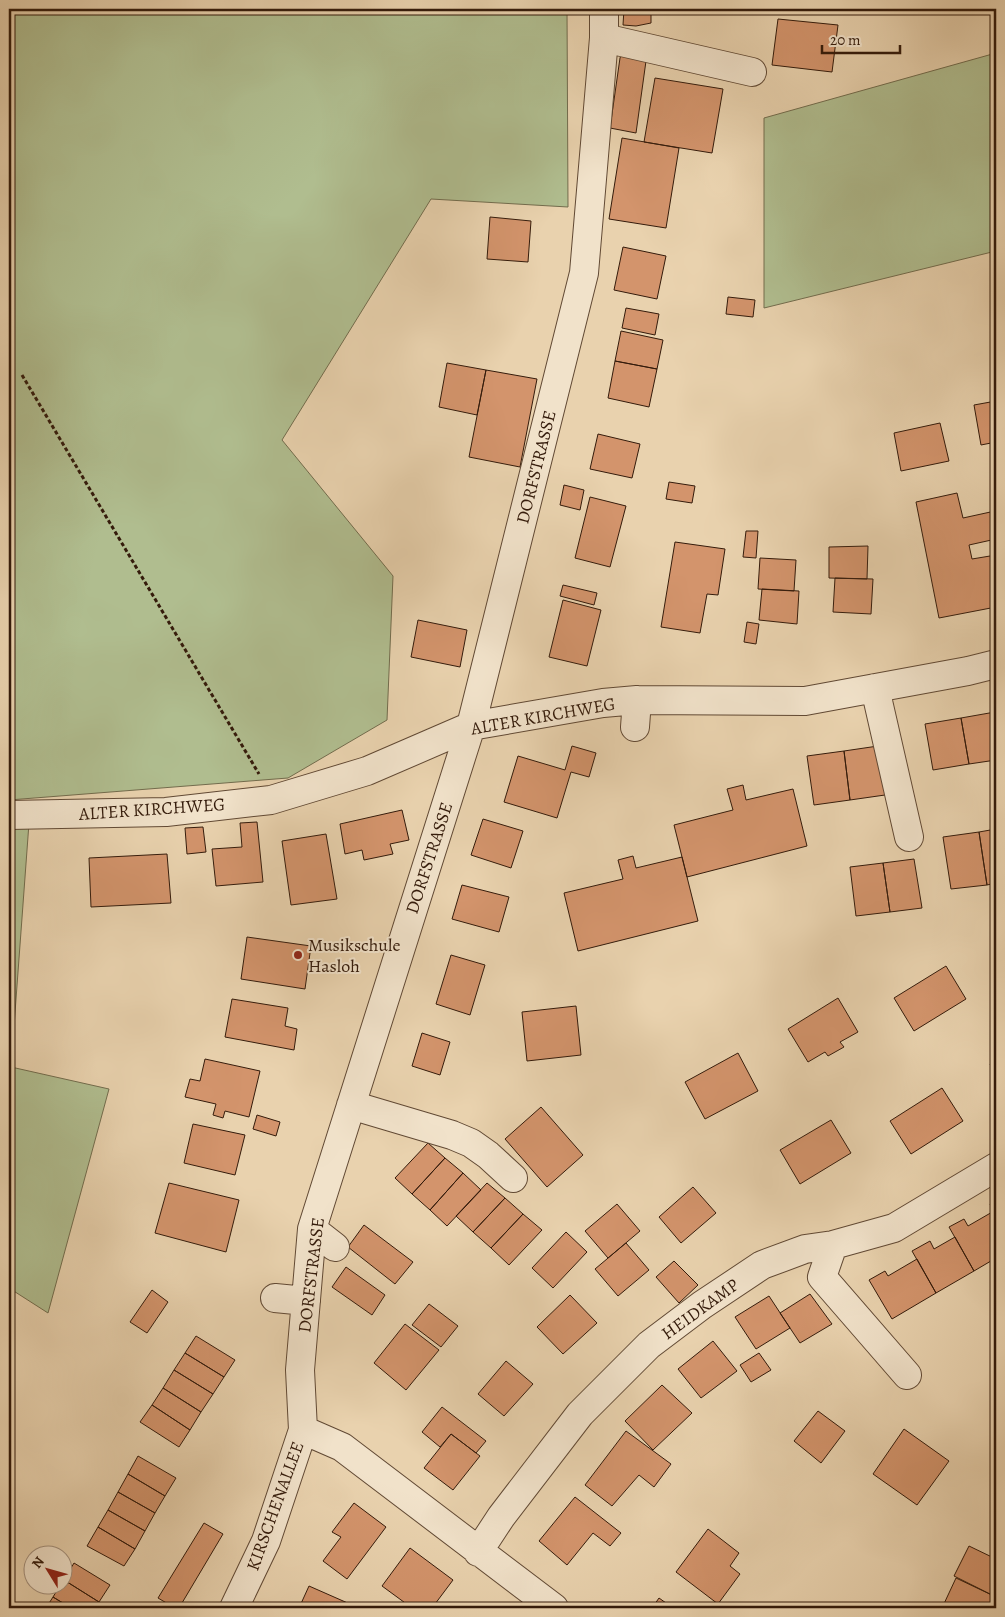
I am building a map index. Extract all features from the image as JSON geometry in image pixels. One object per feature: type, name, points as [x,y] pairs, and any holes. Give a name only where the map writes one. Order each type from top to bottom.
[{"type":"street","name":"DORFSTRASSE","points":[[303,1430],[300,1370],[312,1229],[471,726],[584,273],[604,38],[604,9]]},
{"type":"street","points":[[604,38],[752,72]]},
{"type":"street","name":"ALTER KIRCHWEG","points":[[9,815],[166,812],[271,800],[367,771],[471,726],[603,703],[637,700],[805,701],[968,671],[996,664]]},
{"type":"street","points":[[875,688],[909,838]]},
{"type":"street","points":[[635,727],[637,700]]},
{"type":"street","points":[[351,1105],[471,1142],[513,1178]]},
{"type":"street","name":"HEIDKAMP","points":[[478,1552],[501,1517],[580,1414],[649,1345],[702,1305],[762,1265],[805,1249],[894,1228],[996,1167]]},
{"type":"street","points":[[312,1229],[335,1247]]},
{"type":"street","points":[[832,1244],[822,1277],[907,1375]]},
{"type":"street","points":[[275,1298],[306,1301]]},
{"type":"street","points":[[303,1430],[342,1447],[554,1608]]},
{"type":"street","name":"KIRSCHENALLEE","points":[[234,1608],[266,1541],[303,1430]]},
{"type":"path","points":[[22,375],[256,768]]},
{"type":"green space","points":[[9,9],[567,9],[568,207],[431,199],[282,440],[393,576],[387,720],[288,778],[9,800]]},
{"type":"green space","points":[[996,53],[996,251],[764,308],[764,118]]},
{"type":"green space","points":[[29,823],[11,1067],[109,1089],[48,1313],[9,1288],[9,824]]},
{"type":"building","points":[[624,9],[651,9],[651,23],[636,26],[623,25]]},
{"type":"building","points":[[710,9],[739,9],[738,14]]},
{"type":"building","points":[[778,19],[838,25],[832,72],[772,65]]},
{"type":"building","points":[[624,48],[646,61],[636,133],[610,128],[620,58]]},
{"type":"building","points":[[655,78],[723,89],[712,153],[644,142]]},
{"type":"building","points":[[622,138],[679,148],[666,228],[609,219]]},
{"type":"building","points":[[490,217],[531,221],[528,262],[487,259]]},
{"type":"building","points":[[623,247],[666,256],[657,299],[614,290]]},
{"type":"building","points":[[728,297],[755,300],[753,317],[726,314]]},
{"type":"building","points":[[626,308],[659,314],[655,335],[622,328]]},
{"type":"building","points":[[621,331],[663,340],[657,369],[615,361]]},
{"type":"building","points":[[615,361],[657,369],[649,407],[608,398]]},
{"type":"building","points":[[447,363],[486,370],[477,415],[439,407]]},
{"type":"building","points":[[486,370],[537,379],[520,467],[469,457]]},
{"type":"building","points":[[996,401],[996,442],[981,445],[974,405]]},
{"type":"building","points":[[940,423],[949,461],[901,471],[894,433]]},
{"type":"building","points":[[598,434],[640,444],[632,478],[590,469]]},
{"type":"building","points":[[669,482],[695,486],[692,503],[666,499]]},
{"type":"building","points":[[564,485],[584,490],[580,510],[560,505]]},
{"type":"building","points":[[957,493],[963,518],[995,511],[996,539],[969,545],[972,559],[996,555],[996,607],[939,618],[916,502]]},
{"type":"building","points":[[590,497],[626,506],[610,567],[575,558]]},
{"type":"building","points":[[746,531],[758,531],[756,558],[743,557]]},
{"type":"building","points":[[675,542],[725,549],[718,595],[707,594],[700,633],[661,627]]},
{"type":"building","points":[[868,546],[867,579],[829,578],[829,547]]},
{"type":"building","points":[[760,558],[796,560],[794,591],[758,589]]},
{"type":"building","points":[[835,578],[873,579],[871,614],[833,612]]},
{"type":"building","points":[[563,585],[597,593],[594,605],[560,596]]},
{"type":"building","points":[[762,589],[799,591],[797,624],[759,620]]},
{"type":"building","points":[[563,600],[601,610],[587,666],[549,657]]},
{"type":"building","points":[[418,620],[467,630],[460,667],[411,657]]},
{"type":"building","points":[[747,622],[759,624],[756,644],[744,642]]},
{"type":"building","points":[[995,712],[996,760],[969,764],[961,718]]},
{"type":"building","points":[[961,718],[969,764],[933,770],[925,724]]},
{"type":"building","points":[[572,746],[596,753],[589,777],[571,772],[557,818],[504,802],[518,756],[565,770]]},
{"type":"building","points":[[878,746],[885,795],[850,800],[844,751]]},
{"type":"building","points":[[844,751],[850,800],[814,805],[807,756]]},
{"type":"building","points":[[743,785],[746,800],[793,789],[807,846],[687,877],[674,825],[733,810],[727,789]]},
{"type":"building","points":[[402,810],[409,840],[390,844],[393,854],[364,860],[362,850],[345,854],[340,824]]},
{"type":"building","points":[[483,819],[523,831],[511,868],[471,855]]},
{"type":"building","points":[[257,822],[263,882],[216,886],[212,849],[242,847],[240,823]]},
{"type":"building","points":[[203,827],[206,852],[187,854],[185,828]]},
{"type":"building","points":[[996,829],[996,883],[987,885],[979,832]]},
{"type":"building","points":[[979,832],[987,885],[951,889],[943,837]]},
{"type":"building","points":[[326,834],[337,899],[291,905],[282,841]]},
{"type":"building","points":[[167,854],[171,903],[91,907],[89,858]]},
{"type":"building","points":[[633,856],[636,868],[682,857],[698,921],[578,951],[564,893],[623,879],[618,860]]},
{"type":"building","points":[[914,859],[922,908],[890,912],[883,863]]},
{"type":"building","points":[[883,863],[890,912],[856,916],[850,867]]},
{"type":"building","points":[[462,885],[509,897],[499,932],[452,919]]},
{"type":"building","points":[[247,937],[311,946],[305,989],[241,979]]},
{"type":"building","points":[[451,955],[485,965],[470,1015],[436,1004]]},
{"type":"building","points":[[946,966],[966,999],[914,1031],[894,998]]},
{"type":"building","points":[[838,998],[858,1032],[840,1042],[844,1047],[828,1056],[825,1052],[808,1062],[788,1029]]},
{"type":"building","points":[[232,999],[288,1008],[285,1026],[297,1029],[294,1050],[225,1037]]},
{"type":"building","points":[[576,1006],[581,1055],[527,1061],[522,1012]]},
{"type":"building","points":[[422,1033],[450,1042],[440,1075],[412,1066]]},
{"type":"building","points":[[738,1053],[758,1091],[705,1119],[685,1082]]},
{"type":"building","points":[[205,1059],[260,1071],[249,1117],[225,1111],[223,1118],[213,1115],[216,1104],[185,1097],[190,1079],[200,1081]]},
{"type":"building","points":[[996,1061],[996,1074],[990,1064]]},
{"type":"building","points":[[942,1088],[963,1121],[911,1154],[890,1121]]},
{"type":"building","points":[[541,1107],[583,1155],[547,1187],[505,1139]]},
{"type":"building","points":[[257,1115],[280,1122],[276,1136],[253,1129]]},
{"type":"building","points":[[831,1120],[851,1153],[800,1184],[780,1150]]},
{"type":"building","points":[[193,1124],[245,1135],[235,1175],[184,1163]]},
{"type":"building","points":[[428,1143],[445,1158],[412,1194],[395,1178]]},
{"type":"building","points":[[445,1158],[463,1173],[430,1210],[412,1194]]},
{"type":"building","points":[[463,1173],[481,1190],[447,1226],[430,1210]]},
{"type":"building","points":[[169,1183],[239,1200],[226,1252],[155,1233]]},
{"type":"building","points":[[487,1183],[505,1198],[473,1232],[456,1216]]},
{"type":"building","points":[[693,1187],[716,1213],[681,1243],[659,1217]]},
{"type":"building","points":[[505,1198],[523,1214],[491,1248],[473,1232]]},
{"type":"building","points":[[996,1200],[996,1215],[990,1204]]},
{"type":"building","points":[[617,1204],[640,1231],[608,1258],[585,1231]]},
{"type":"building","points":[[994,1211],[996,1215],[996,1258],[974,1271],[949,1227],[964,1219],[968,1226]]},
{"type":"building","points":[[523,1214],[542,1230],[509,1265],[491,1248]]},
{"type":"building","points":[[364,1225],[413,1262],[395,1284],[348,1247]]},
{"type":"building","points":[[566,1232],[587,1252],[553,1288],[532,1268]]},
{"type":"building","points":[[955,1237],[974,1271],[936,1293],[912,1251],[930,1241],[934,1249]]},
{"type":"building","points":[[626,1243],[649,1270],[618,1296],[595,1269]]},
{"type":"building","points":[[917,1259],[936,1293],[892,1319],[869,1280],[885,1271],[888,1276]]},
{"type":"building","points":[[674,1261],[698,1285],[679,1303],[656,1277]]},
{"type":"building","points":[[346,1267],[385,1295],[372,1315],[332,1287]]},
{"type":"building","points":[[152,1290],[168,1302],[147,1333],[130,1322]]},
{"type":"building","points":[[810,1294],[832,1324],[800,1343],[780,1313]]},
{"type":"building","points":[[570,1295],[597,1323],[563,1354],[537,1327]]},
{"type":"building","points":[[769,1296],[790,1328],[756,1349],[735,1317]]},
{"type":"building","points":[[429,1304],[458,1326],[441,1347],[412,1325]]},
{"type":"building","points":[[405,1324],[439,1350],[406,1390],[374,1363]]},
{"type":"building","points":[[196,1336],[235,1360],[224,1377],[185,1353]]},
{"type":"building","points":[[713,1341],[737,1371],[701,1398],[678,1369]]},
{"type":"building","points":[[185,1353],[224,1377],[213,1394],[174,1370]]},
{"type":"building","points":[[759,1353],[771,1370],[751,1382],[740,1365]]},
{"type":"building","points":[[506,1361],[533,1384],[504,1416],[478,1394]]},
{"type":"building","points":[[174,1370],[213,1394],[201,1412],[163,1388]]},
{"type":"building","points":[[662,1385],[692,1413],[653,1450],[625,1421]]},
{"type":"building","points":[[163,1388],[201,1412],[190,1430],[152,1405]]},
{"type":"building","points":[[152,1405],[190,1430],[179,1447],[140,1422]]},
{"type":"building","points":[[442,1407],[486,1441],[476,1453],[451,1434],[440,1447],[422,1432]]},
{"type":"building","points":[[818,1411],[845,1431],[821,1463],[794,1441]]},
{"type":"building","points":[[904,1429],[949,1461],[917,1505],[873,1474]]},
{"type":"building","points":[[626,1431],[671,1464],[654,1487],[639,1475],[612,1506],[585,1485]]},
{"type":"building","points":[[451,1434],[480,1456],[453,1490],[424,1468]]},
{"type":"building","points":[[138,1456],[176,1478],[165,1496],[128,1474]]},
{"type":"building","points":[[128,1474],[165,1496],[155,1513],[118,1492]]},
{"type":"building","points":[[118,1492],[155,1513],[145,1531],[108,1510]]},
{"type":"building","points":[[575,1497],[621,1533],[610,1546],[593,1533],[567,1565],[539,1541]]},
{"type":"building","points":[[354,1503],[386,1527],[347,1579],[323,1561],[341,1537],[332,1532]]},
{"type":"building","points":[[108,1510],[145,1531],[135,1549],[98,1527]]},
{"type":"building","points":[[204,1523],[223,1534],[179,1608],[175,1608],[158,1598]]},
{"type":"building","points":[[98,1527],[135,1549],[124,1566],[87,1546]]},
{"type":"building","points":[[708,1529],[739,1553],[730,1566],[740,1574],[718,1604],[676,1572]]},
{"type":"building","points":[[969,1546],[996,1559],[996,1597],[954,1576]]},
{"type":"building","points":[[410,1548],[453,1580],[432,1608],[412,1608],[382,1586]]},
{"type":"building","points":[[74,1563],[110,1585],[99,1602],[72,1585],[72,1566]]},
{"type":"building","points":[[956,1578],[996,1597],[991,1608],[942,1608]]},
{"type":"building","points":[[72,1585],[99,1602],[95,1608],[71,1608],[53,1597],[55,1594],[72,1594]]},
{"type":"building","points":[[309,1586],[359,1608],[299,1608]]},
{"type":"building","points":[[53,1597],[71,1608],[46,1608]]},
{"type":"building","points":[[659,1598],[673,1608],[652,1608]]},
{"type":"place","name":"Musikschule Hasloh","points":[[298,955]]}]
